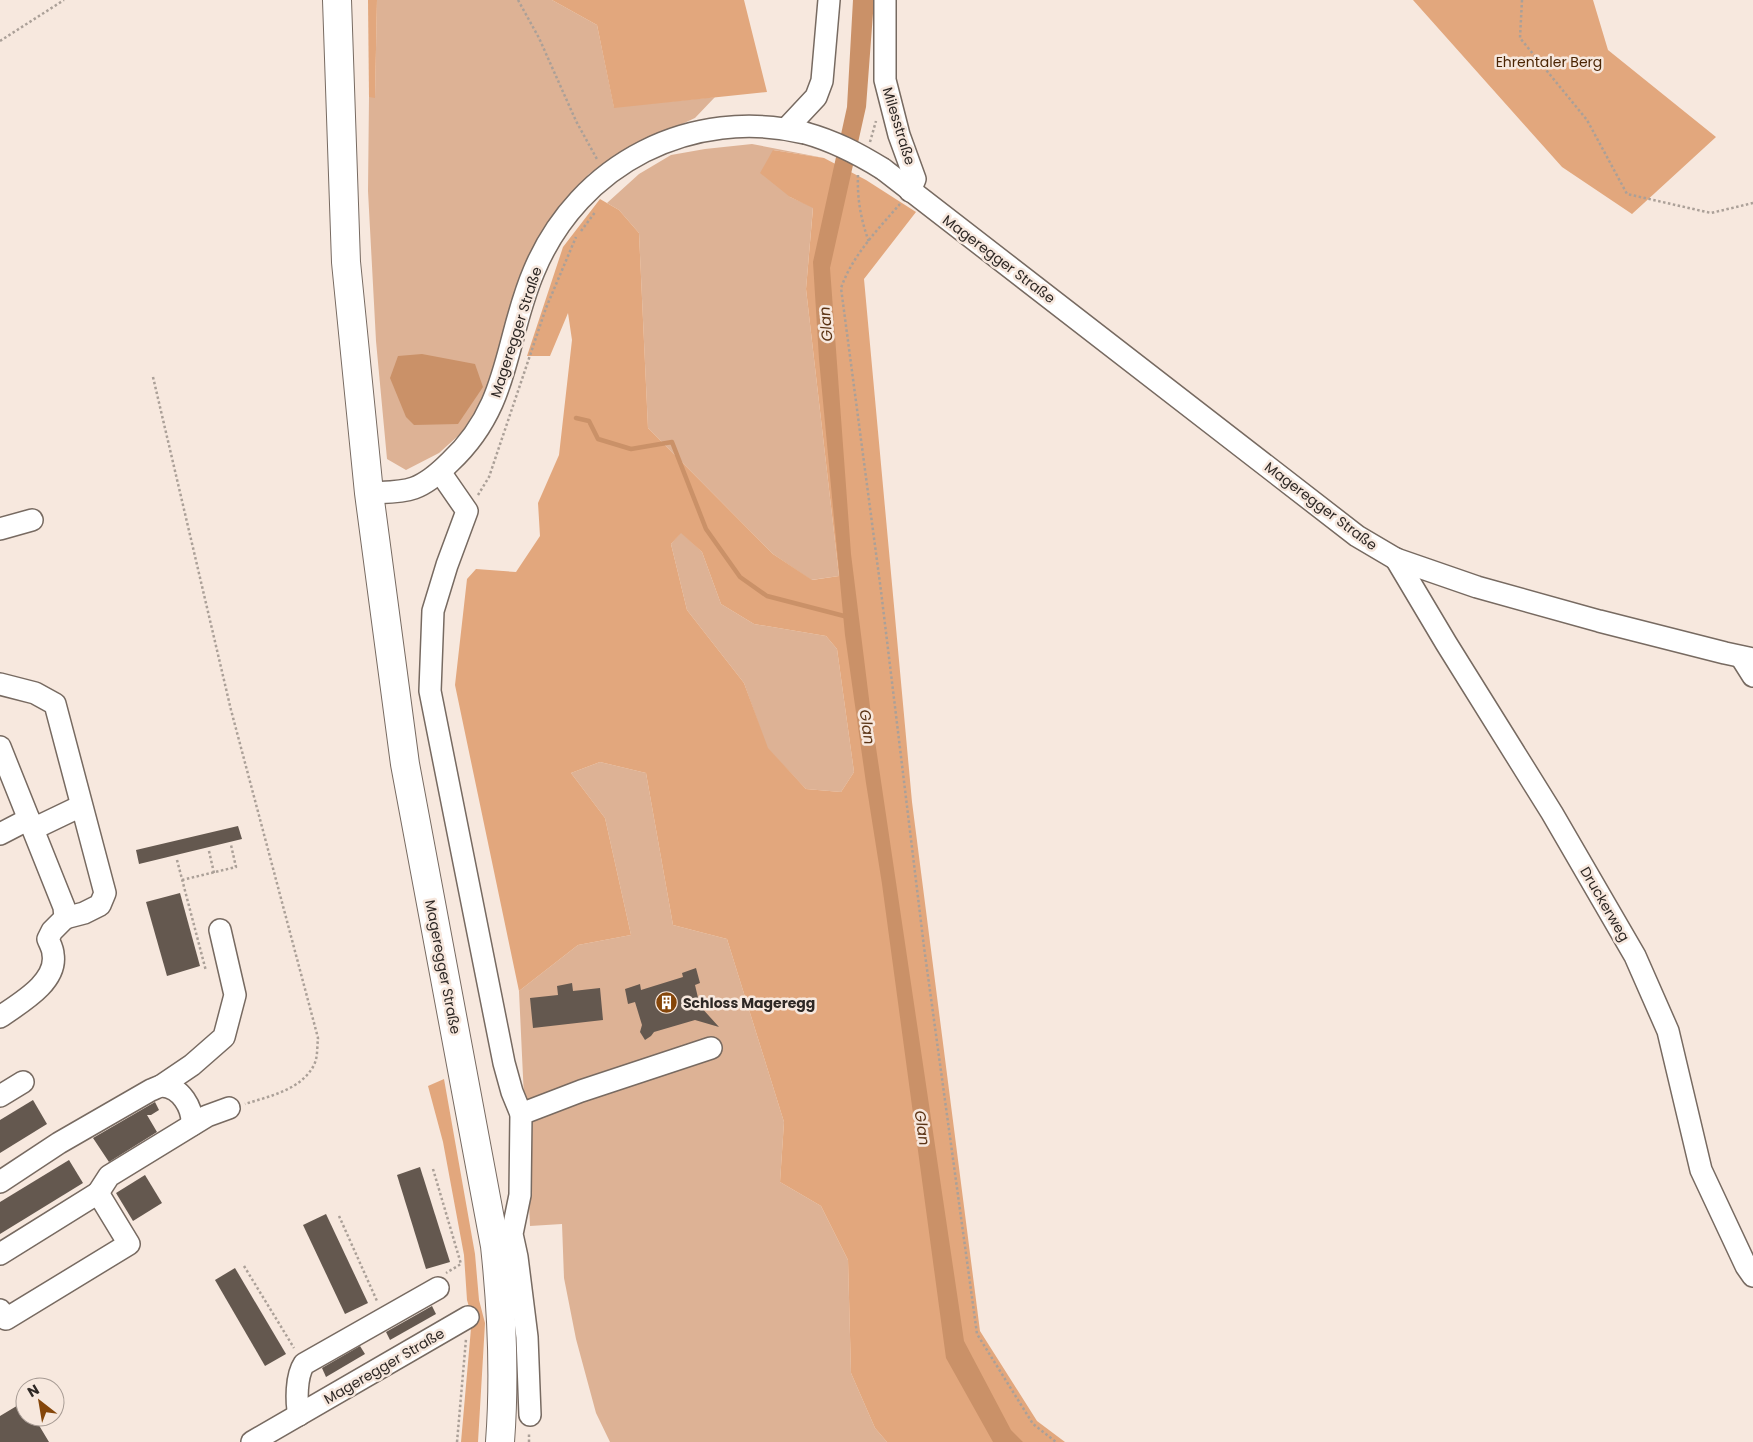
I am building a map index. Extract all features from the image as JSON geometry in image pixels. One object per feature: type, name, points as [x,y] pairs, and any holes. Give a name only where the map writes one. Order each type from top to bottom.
[{"type":"main road","name":"Mageregger Straße","points":[[337,0],[346,262],[369,493],[405,764],[495,1246],[503,1350],[503,1401],[500,1442]]},
{"type":"street","points":[[796,131],[816,97],[822,81],[829,0]]},
{"type":"street","name":"Milesstraße","points":[[885,0],[885,80],[899,135],[915,179],[907,195]]},
{"type":"street","name":"Mageregger Straße","points":[[369,493],[400,491],[422,484],[440,472],[470,441],[492,406],[506,368],[525,296],[541,254],[555,231],[576,204],[606,175],[659,143],[703,130],[746,125],[796,131],[824,138],[852,150],[883,169],[907,195],[1357,536],[1396,559],[1477,587],[1599,621],[1747,658]]},
{"type":"street","points":[[440,472],[467,511],[447,565],[433,611],[430,691],[504,1063],[512,1092],[521,1114],[520,1195],[512,1234],[517,1256],[528,1337],[530,1415]]},
{"type":"street","points":[[0,529],[32,520]]},
{"type":"street","name":"Druckerweg","points":[[1396,559],[1572,846],[1635,956],[1668,1031],[1701,1170],[1746,1266],[1753,1276]]},
{"type":"street","points":[[1747,658],[1753,676]]},
{"type":"street","points":[[0,684],[35,693],[55,704],[105,893],[100,905],[84,913],[65,918],[52,931],[48,939],[54,954],[52,972],[30,997],[0,1017]]},
{"type":"street","points":[[0,747],[64,907],[65,918]]},
{"type":"street","points":[[0,834],[81,806]]},
{"type":"street","points":[[0,1182],[59,1143],[150,1090],[162,1086],[192,1065],[224,1038],[235,995],[220,930]]},
{"type":"street","points":[[521,1114],[581,1091],[712,1048]]},
{"type":"street","points":[[0,1096],[23,1082]]},
{"type":"street","points":[[162,1086],[177,1091],[193,1116],[192,1125]]},
{"type":"street","points":[[0,1254],[98,1193],[109,1176],[207,1116],[229,1108]]},
{"type":"street","points":[[0,1310],[6,1319],[129,1244],[98,1193]]},
{"type":"street","points":[[299,1415],[296,1404],[300,1370],[304,1364],[438,1288]]},
{"type":"street","name":"Mageregger Straße","points":[[252,1442],[468,1317]]},
{"type":"path","points":[[0,41],[64,0]]},
{"type":"path","points":[[518,0],[540,38],[576,121],[606,175]]},
{"type":"path","points":[[1522,0],[1520,38],[1587,120],[1627,194],[1711,213],[1753,203]]},
{"type":"path","points":[[858,186],[861,220],[869,242]]},
{"type":"path","points":[[907,195],[848,270],[841,288],[882,601],[924,947],[977,1334],[1033,1424],[1056,1442]]},
{"type":"path","points":[[467,511],[489,477],[546,308],[574,239],[597,210]]},
{"type":"path","points":[[153,377],[231,710],[318,1038],[314,1064],[297,1085],[276,1094],[229,1108]]},
{"type":"path","points":[[182,880],[236,867],[231,846]]},
{"type":"path","points":[[209,851],[214,873]]},
{"type":"path","points":[[177,860],[206,971]]},
{"type":"path","points":[[433,1169],[461,1264],[436,1279],[438,1288]]},
{"type":"path","points":[[339,1216],[385,1318]]},
{"type":"path","points":[[244,1266],[304,1364]]},
{"type":"path","points":[[457,1442],[468,1317]]},
{"type":"shaded area","points":[[377,0],[552,0],[597,25],[614,107],[715,97],[695,118],[619,153],[589,174],[536,243],[478,418],[439,453],[406,470],[387,459],[376,341],[368,191],[369,97],[375,97]]},
{"type":"shaded area","points":[[752,144],[824,158],[773,150],[790,197],[813,207],[806,289],[839,576],[811,580],[773,554],[648,428],[639,233],[619,210],[607,203],[639,174],[671,155]]},
{"type":"shaded area","points":[[681,532],[702,552],[721,604],[754,624],[826,636],[837,649],[854,772],[841,792],[806,789],[767,748],[744,683],[687,610],[671,544]]},
{"type":"shaded area","points":[[600,762],[646,773],[673,925],[727,939],[784,1122],[780,1182],[821,1206],[848,1260],[851,1373],[875,1428],[887,1442],[610,1442],[596,1413],[576,1339],[564,1278],[562,1224],[530,1226],[519,991],[578,945],[631,935],[605,818],[571,773]]},
{"type":"green space","points":[[368,0],[377,0],[375,98],[369,97]]},
{"type":"green space","points":[[552,0],[744,0],[767,92],[614,108],[597,25]]},
{"type":"green space","name":"Ehrentaler Berg","points":[[1413,0],[1593,0],[1608,50],[1716,137],[1632,214],[1562,167]]},
{"type":"green space","points":[[773,150],[824,158],[866,180],[916,212],[864,279],[912,802],[980,1331],[1037,1421],[1065,1442],[887,1442],[875,1428],[851,1373],[848,1260],[821,1206],[780,1182],[784,1122],[727,939],[673,925],[646,773],[600,762],[571,773],[605,818],[631,935],[578,945],[519,991],[455,685],[467,579],[476,569],[516,572],[540,536],[538,503],[559,455],[572,340],[568,313],[550,356],[527,356],[563,247],[600,199],[619,210],[639,233],[648,428],[773,554],[812,580],[839,576],[806,289],[813,208],[790,197],[760,173]],"holes":[[[681,533],[702,552],[721,604],[754,624],[826,636],[837,649],[854,772],[841,792],[806,789],[768,748],[744,683],[687,610],[671,544]]]},
{"type":"green space","points":[[444,1079],[475,1254],[479,1300],[485,1323],[478,1442],[461,1442],[472,1317],[467,1300],[464,1255],[443,1142],[428,1086]]},
{"type":"water","name":"Glan","points":[[853,0],[874,0],[866,107],[830,268],[851,554],[870,707],[964,1341],[1011,1430],[1023,1442],[993,1442],[946,1358],[882,884],[845,635],[819,359],[813,262],[847,107]]},
{"type":"water","points":[[422,354],[475,364],[483,387],[458,424],[414,425],[406,417],[390,378],[398,356]]},
{"type":"building","points":[[238,826],[242,839],[139,864],[136,850]]},
{"type":"building","points":[[180,893],[200,966],[167,976],[146,902]]},
{"type":"building","name":"Schloss Mageregg","points":[[696,968],[700,983],[695,985],[700,1006],[719,1027],[695,1020],[654,1032],[645,1040],[640,1032],[642,1025],[635,1002],[628,1004],[625,989],[640,984],[641,990],[683,977],[682,973]]},
{"type":"building","points":[[572,983],[573,991],[600,988],[603,1020],[533,1028],[530,998],[558,995],[557,986]]},
{"type":"building","points":[[33,1100],[47,1124],[0,1153],[0,1120]]},
{"type":"building","points":[[155,1102],[159,1110],[151,1115],[147,1115],[157,1132],[109,1162],[93,1138]]},
{"type":"building","points":[[69,1160],[83,1183],[0,1234],[0,1202]]},
{"type":"building","points":[[420,1167],[450,1262],[426,1269],[397,1175]]},
{"type":"building","points":[[145,1175],[162,1203],[133,1221],[116,1193]]},
{"type":"building","points":[[326,1214],[368,1303],[345,1314],[303,1225]]},
{"type":"building","points":[[235,1268],[286,1354],[265,1366],[215,1280]]},
{"type":"building","points":[[432,1306],[436,1314],[390,1340],[386,1332]]},
{"type":"building","points":[[360,1346],[365,1354],[326,1377],[322,1368]]},
{"type":"building","points":[[15,1407],[15,1427],[40,1427],[49,1442],[0,1442],[0,1416]]},
{"type":"waterway","points":[[576,418],[589,421],[598,439],[631,449],[672,442],[706,529],[740,577],[767,596],[848,617]]},
{"type":"place","name":"Schloss Mageregg","points":[[667,1003]]}]
